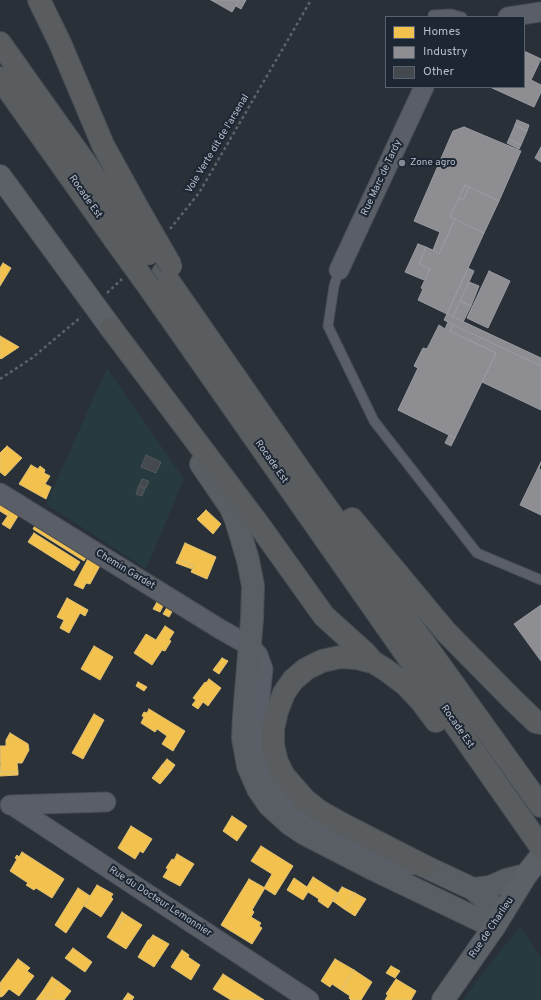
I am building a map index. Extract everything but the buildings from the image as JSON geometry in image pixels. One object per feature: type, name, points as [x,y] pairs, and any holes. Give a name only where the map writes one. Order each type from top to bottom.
[{"type":"highway","points":[[39,0],[60,43],[103,145],[129,227],[161,275]]},
{"type":"highway","name":"Rocade Est","points":[[0,43],[129,227],[493,779],[541,847]]},
{"type":"highway","name":"Rocade Est","points":[[0,78],[129,227]]},
{"type":"highway","name":"Rocade Est","points":[[161,275],[192,316],[304,476],[541,806]]},
{"type":"highway","points":[[111,328],[259,525],[324,616],[373,662],[386,670],[411,691],[421,701],[469,764],[493,779]]},
{"type":"highway","points":[[304,476],[325,486],[446,632],[539,724]]},
{"type":"highway","points":[[373,662],[357,658],[340,657],[322,661],[306,669],[293,680],[284,693],[273,730],[273,746],[277,762],[284,776],[305,800],[319,810],[424,866]]},
{"type":"main road","points":[[0,176],[111,328]]},
{"type":"main road","name":"Rue de Charlieu","points":[[443,1000],[495,924],[526,875],[541,856]]},
{"type":"street","points":[[515,16],[541,12]]},
{"type":"street","name":"Rue Marc de Tardy","points":[[339,270],[424,88]]},
{"type":"street","points":[[111,328],[231,508],[236,520],[248,560],[253,586],[243,738],[248,766],[258,789],[269,805],[290,824],[305,834],[375,870],[495,924]]},
{"type":"street","name":"Chemin Gardet","points":[[0,493],[250,646]]},
{"type":"street","points":[[250,646],[258,655],[263,669],[257,748],[264,774],[276,794],[290,809],[310,824],[365,851],[392,861],[424,866],[473,889],[489,902],[495,924]]},
{"type":"street","name":"Rue du Docteur Lemonnier","points":[[6,804],[106,802]]},
{"type":"street","name":"Rue du Docteur Lemonnier","points":[[6,804],[309,1000]]},
{"type":"street","points":[[473,889],[490,887],[506,880],[526,875]]},
{"type":"lane","points":[[433,15],[451,14],[458,16]]},
{"type":"lane","points":[[339,270],[334,286],[328,326],[374,421],[477,553],[541,580]]},
{"type":"path","name":"Voie Verte dit de l'arsenal","points":[[169,230],[199,193],[311,0]]},
{"type":"path","points":[[102,298],[126,274]]},
{"type":"path","points":[[0,379],[32,358],[86,313]]},
{"type":"green space","points":[[107,368],[184,479],[146,569],[46,504]]},
{"type":"green space","points":[[520,927],[541,957],[541,1000],[463,1000],[488,966]]},
{"type":"place","name":"Zone agro","points":[[402,163]]}]
